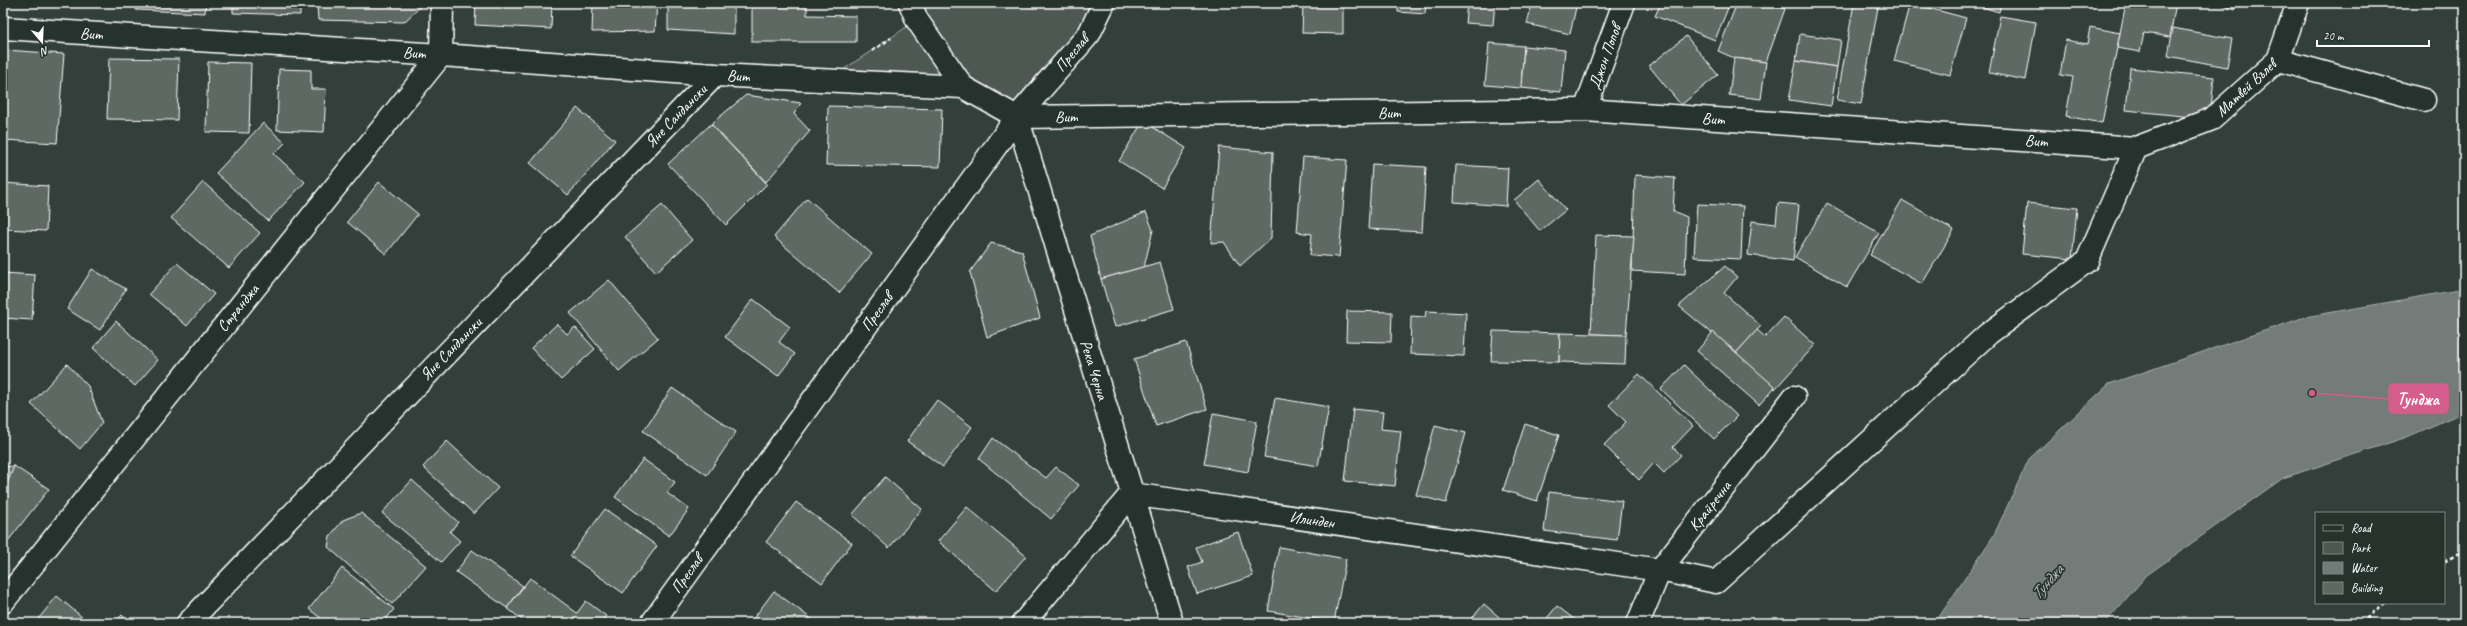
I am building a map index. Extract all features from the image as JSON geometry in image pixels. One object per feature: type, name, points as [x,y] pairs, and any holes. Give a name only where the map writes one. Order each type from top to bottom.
[{"type":"street","points":[[441,55],[442,3]]},
{"type":"street","name":"Преслав","points":[[652,623],[1017,117],[1089,34],[1104,3]]},
{"type":"street","name":"Джон Попов","points":[[1585,110],[1624,3]]},
{"type":"street","name":"Матвей Вълев","points":[[2136,148],[2212,119],[2278,60],[2298,3]]},
{"type":"street","points":[[914,12],[963,87]]},
{"type":"street","name":"Вит","points":[[3,28],[441,55],[715,75],[963,87],[1017,117],[1585,110],[2136,148]]},
{"type":"street","name":"Странджа","points":[[3,602],[441,55]]},
{"type":"street","points":[[2278,60],[2424,100]]},
{"type":"street","name":"Яне Сандански","points":[[188,623],[715,75]]},
{"type":"street","name":"Река Черна","points":[[1017,117],[1131,494],[1172,623]]},
{"type":"street","name":"Илинден","points":[[1131,494],[1660,570],[1716,582],[1988,334],[2088,261],[2136,148]]},
{"type":"street","name":"Крайречна","points":[[1638,623],[1660,570],[1794,397]]},
{"type":"street","points":[[1023,623],[1131,494]]},
{"type":"path","points":[[828,80],[914,12]]},
{"type":"path","points":[[2445,561],[2464,550]]},
{"type":"path","points":[[2361,623],[2384,604]]},
{"type":"green space","points":[[910,3],[1104,3],[1017,117],[963,87],[828,80],[917,20]]},
{"type":"water","points":[[2464,289],[2464,412],[2407,437],[2283,478],[2147,575],[2105,623],[1935,623],[1994,535],[2029,459],[2109,384],[2305,317]]},
{"type":"building","points":[[136,3],[206,3],[205,13],[136,10]]},
{"type":"building","points":[[233,3],[300,3],[300,15],[233,13]]},
{"type":"building","points":[[317,3],[419,3],[419,8],[404,22],[318,20]]},
{"type":"building","points":[[476,3],[552,3],[551,29],[475,25]]},
{"type":"building","points":[[593,3],[657,3],[655,31],[592,32]]},
{"type":"building","points":[[668,3],[734,3],[734,34],[668,30]]},
{"type":"building","points":[[752,3],[807,3],[807,15],[856,16],[856,42],[752,42]]},
{"type":"building","points":[[1303,3],[1343,3],[1343,34],[1302,33]]},
{"type":"building","points":[[1398,3],[1426,3],[1425,14],[1398,12]]},
{"type":"building","points":[[1467,3],[1495,3],[1493,25],[1465,23]]},
{"type":"building","points":[[1532,3],[1577,3],[1570,34],[1527,24]]},
{"type":"building","points":[[1661,3],[1730,3],[1715,40],[1655,16]]},
{"type":"building","points":[[1737,3],[1770,3],[1785,9],[1766,62],[1734,58],[1718,51]]},
{"type":"building","points":[[1854,3],[1878,7],[1861,104],[1837,100]]},
{"type":"building","points":[[1910,3],[1966,18],[1950,75],[1894,61]]},
{"type":"building","points":[[1969,3],[2001,3],[1999,12]]},
{"type":"building","points":[[2126,3],[2176,3],[2170,37],[2144,33],[2140,52],[2117,48]]},
{"type":"building","points":[[2217,3],[2238,3],[2235,10]]},
{"type":"building","points":[[2000,16],[2036,22],[2026,80],[1989,73]]},
{"type":"building","points":[[2090,27],[2120,33],[2102,123],[2066,116],[2073,77],[2060,75],[2066,40],[2087,44]]},
{"type":"building","points":[[2173,28],[2232,39],[2227,67],[2168,56]]},
{"type":"building","points":[[1800,34],[1841,40],[1837,67],[1796,61]]},
{"type":"building","points":[[1686,36],[1718,75],[1681,105],[1649,66]]},
{"type":"building","points":[[1489,43],[1524,46],[1521,88],[1485,85]]},
{"type":"building","points":[[1524,46],[1565,50],[1561,92],[1521,88]]},
{"type":"building","points":[[5,50],[64,54],[57,143],[3,140]]},
{"type":"building","points":[[109,58],[179,59],[177,120],[107,119]]},
{"type":"building","points":[[1734,58],[1766,62],[1761,99],[1729,95]]},
{"type":"building","points":[[1796,61],[1837,67],[1831,106],[1789,100]]},
{"type":"building","points":[[208,62],[251,63],[249,133],[206,132]]},
{"type":"building","points":[[2130,68],[2214,77],[2210,119],[2126,110]]},
{"type":"building","points":[[279,69],[311,70],[311,89],[326,89],[324,132],[277,130]]},
{"type":"building","points":[[746,95],[801,103],[794,114],[810,131],[766,182],[711,124]]},
{"type":"building","points":[[828,106],[942,109],[940,167],[826,165]]},
{"type":"building","points":[[577,108],[615,140],[568,195],[530,163]]},
{"type":"building","points":[[1143,121],[1186,148],[1162,188],[1119,161]]},
{"type":"building","points":[[263,123],[285,143],[274,154],[305,182],[268,221],[216,173]]},
{"type":"building","points":[[711,124],[767,184],[726,225],[668,164]]},
{"type":"building","points":[[1219,147],[1273,152],[1271,238],[1240,266],[1224,242],[1211,243]]},
{"type":"building","points":[[1303,157],[1347,160],[1339,257],[1310,255],[1312,234],[1297,232]]},
{"type":"building","points":[[1372,164],[1426,167],[1422,232],[1368,229]]},
{"type":"building","points":[[1456,165],[1508,168],[1506,206],[1454,202]]},
{"type":"building","points":[[1635,175],[1675,178],[1673,211],[1687,217],[1685,274],[1632,271]]},
{"type":"building","points":[[1539,179],[1566,210],[1540,231],[1514,200]]},
{"type":"building","points":[[203,182],[260,233],[229,268],[171,218]]},
{"type":"building","points":[[379,182],[418,214],[386,254],[347,222]]},
{"type":"building","points":[[3,183],[48,186],[46,231],[3,229]]},
{"type":"building","points":[[807,198],[872,254],[839,293],[774,237]]},
{"type":"building","points":[[1902,200],[1954,230],[1922,284],[1870,255]]},
{"type":"building","points":[[1778,203],[1799,205],[1793,261],[1748,255],[1752,221],[1776,224]]},
{"type":"building","points":[[1827,203],[1879,233],[1847,287],[1795,257]]},
{"type":"building","points":[[2027,203],[2077,208],[2072,259],[2022,254]]},
{"type":"building","points":[[1697,204],[1743,206],[1741,259],[1694,257]]},
{"type":"building","points":[[662,205],[692,240],[656,272],[625,237]]},
{"type":"building","points":[[1146,212],[1153,230],[1144,267],[1101,279],[1090,236]]},
{"type":"building","points":[[1596,235],[1634,236],[1626,335],[1591,334]]},
{"type":"building","points":[[991,243],[1022,251],[1040,318],[987,337],[970,272]]},
{"type":"building","points":[[1160,262],[1174,309],[1115,327],[1101,279]]},
{"type":"building","points":[[177,263],[214,294],[187,326],[149,294]]},
{"type":"building","points":[[1725,266],[1737,277],[1724,293],[1761,326],[1736,353],[1679,306]]},
{"type":"building","points":[[92,269],[126,289],[100,330],[67,309]]},
{"type":"building","points":[[3,273],[35,275],[32,320],[3,318]]},
{"type":"building","points":[[609,280],[658,338],[619,371],[570,313]]},
{"type":"building","points":[[753,299],[790,327],[779,342],[795,354],[778,376],[725,337]]},
{"type":"building","points":[[1347,311],[1392,312],[1391,342],[1346,341]]},
{"type":"building","points":[[1426,311],[1466,313],[1464,356],[1410,354],[1411,316],[1425,317]]},
{"type":"building","points":[[1784,317],[1815,345],[1775,389],[1736,353],[1757,330],[1765,337]]},
{"type":"building","points":[[116,321],[158,360],[135,386],[93,348]]},
{"type":"building","points":[[557,324],[567,334],[575,327],[595,349],[561,380],[531,348]]},
{"type":"building","points":[[1493,331],[1560,333],[1559,362],[1491,361]]},
{"type":"building","points":[[1713,332],[1775,387],[1759,405],[1697,351]]},
{"type":"building","points":[[1560,333],[1626,335],[1625,364],[1559,362]]},
{"type":"building","points":[[1186,342],[1207,409],[1156,426],[1134,359]]},
{"type":"building","points":[[67,364],[88,386],[102,423],[80,449],[31,404]]},
{"type":"building","points":[[1684,365],[1737,416],[1714,439],[1661,389]]},
{"type":"building","points":[[1639,374],[1693,426],[1673,447],[1681,455],[1664,473],[1654,463],[1639,480],[1604,445],[1626,422],[1609,405]]},
{"type":"building","points":[[672,388],[736,432],[707,475],[643,431]]},
{"type":"building","points":[[1275,398],[1329,407],[1318,466],[1264,457]]},
{"type":"building","points":[[937,400],[972,427],[943,467],[907,441]]},
{"type":"building","points":[[1353,409],[1383,412],[1381,429],[1401,431],[1395,486],[1345,481]]},
{"type":"building","points":[[1213,413],[1257,421],[1248,472],[1204,464]]},
{"type":"building","points":[[1525,424],[1559,435],[1537,501],[1503,490]]},
{"type":"building","points":[[1435,425],[1466,433],[1446,503],[1416,495]]},
{"type":"building","points":[[993,438],[1046,478],[1056,467],[1079,485],[1051,519],[979,459]]},
{"type":"building","points":[[447,441],[498,488],[474,514],[423,467]]},
{"type":"building","points":[[643,459],[675,482],[667,493],[689,509],[669,536],[615,497]]},
{"type":"building","points":[[14,466],[49,489],[4,546],[3,493]]},
{"type":"building","points":[[14,466],[3,493],[3,467]]},
{"type":"building","points":[[885,477],[922,509],[889,548],[852,515]]},
{"type":"building","points":[[412,480],[458,522],[450,532],[460,541],[441,562],[382,513]]},
{"type":"building","points":[[1549,492],[1622,501],[1617,540],[1544,531]]},
{"type":"building","points":[[796,502],[852,543],[822,583],[766,542]]},
{"type":"building","points":[[967,507],[1026,556],[996,591],[938,541]]},
{"type":"building","points":[[605,509],[657,546],[623,593],[570,556]]},
{"type":"building","points":[[361,513],[426,566],[392,604],[328,547],[330,536],[343,520]]},
{"type":"building","points":[[1238,532],[1253,576],[1197,594],[1188,567],[1202,562],[1196,547]]},
{"type":"building","points":[[1279,547],[1346,559],[1334,622],[1268,611]]},
{"type":"building","points":[[472,550],[523,586],[507,608],[456,572]]},
{"type":"building","points":[[342,568],[394,609],[383,623],[327,623],[309,609]]},
{"type":"building","points":[[530,578],[577,613],[586,601],[606,616],[600,623],[526,623],[507,608]]},
{"type":"building","points":[[774,591],[817,623],[750,623]]},
{"type":"building","points":[[57,596],[89,623],[35,623]]},
{"type":"building","points":[[1484,604],[1506,623],[1468,623]]},
{"type":"building","points":[[1557,606],[1579,623],[1543,623]]},
{"type":"building","points":[[122,615],[129,623],[114,623]]},
{"type":"place","name":"Тунджа","points":[[2312,393]]}]
